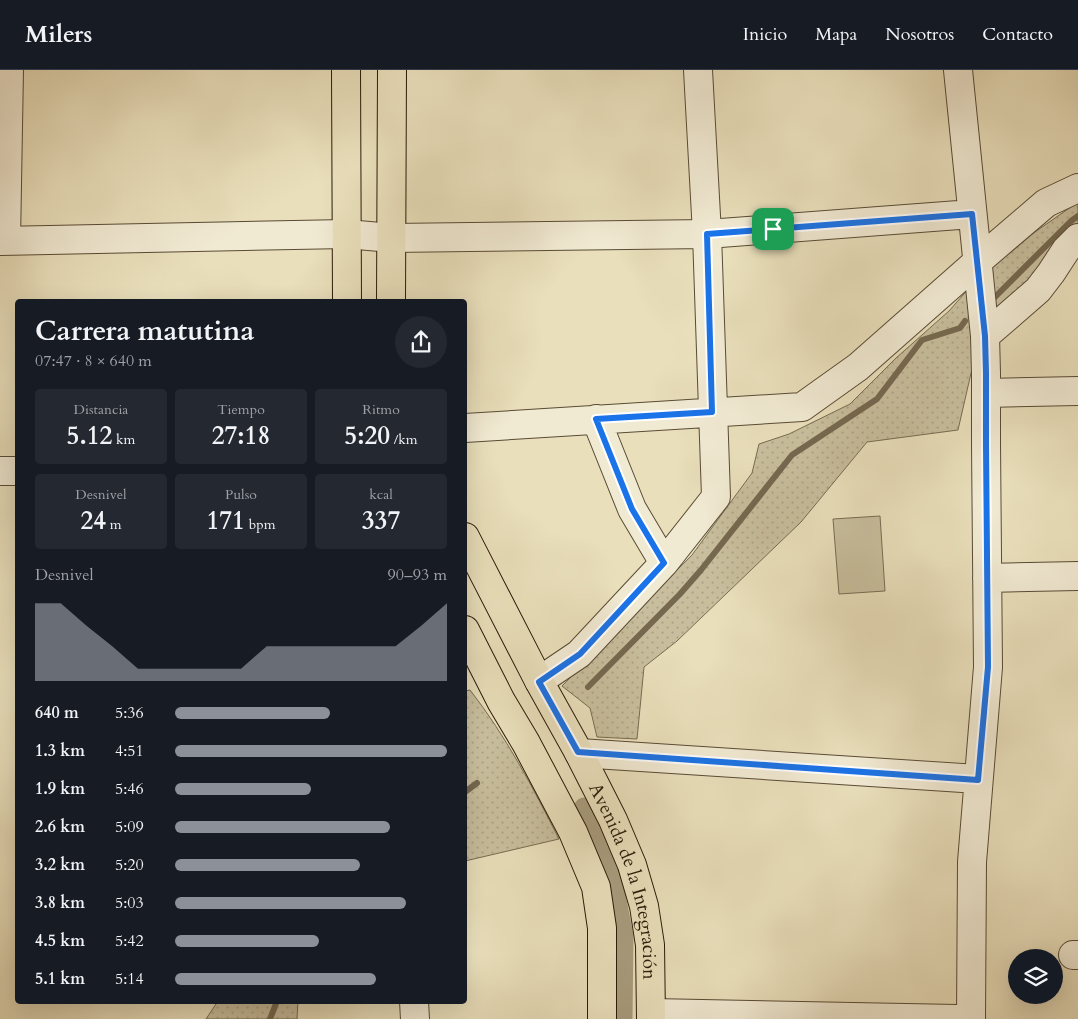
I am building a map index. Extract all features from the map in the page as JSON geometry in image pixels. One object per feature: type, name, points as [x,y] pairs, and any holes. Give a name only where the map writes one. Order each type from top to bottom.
[{"type":"main road","points":[[346,70],[347,299]]},
{"type":"main road","points":[[392,70],[392,299]]},
{"type":"main road","name":"Avenida de la Integración","points":[[467,540],[539,682],[578,752],[632,865],[644,906],[650,945],[651,1016]]},
{"type":"main road","name":"Avenida de la Integración","points":[[467,634],[501,701],[526,743],[573,832],[596,887],[602,928],[602,1019]]},
{"type":"main road","points":[[526,743],[560,718]]},
{"type":"street","points":[[8,70],[3,241],[346,234],[392,238],[707,234],[972,214]]},
{"type":"street","points":[[539,682],[580,654],[664,563],[716,497],[707,234],[698,70]]},
{"type":"street","points":[[958,70],[985,336],[986,393],[988,667],[972,862],[971,1019]]},
{"type":"street","points":[[467,428],[802,407],[858,366],[1046,203],[1078,188]]},
{"type":"street","points":[[985,336],[1038,290],[1052,273],[1066,250],[1078,238]]},
{"type":"street","points":[[986,393],[1078,391]]},
{"type":"street","points":[[596,419],[632,509],[664,563]]},
{"type":"street","points":[[0,471],[15,470]]},
{"type":"street","points":[[987,578],[1078,576]]},
{"type":"street","points":[[578,752],[978,780]]},
{"type":"street","points":[[414,1004],[415,1019]]},
{"type":"street","points":[[651,1016],[957,1019]]},
{"type":"shaded area","points":[[1078,202],[1078,233],[1052,253],[980,334],[958,430],[867,442],[801,522],[677,641],[644,667],[637,739],[597,737],[590,708],[562,686],[692,555],[752,473],[759,444],[789,434],[850,404],[896,358],[949,311],[992,262]]},
{"type":"shaded area","points":[[880,516],[885,591],[839,594],[833,519]]},
{"type":"shaded area","points":[[470,690],[507,744],[559,839],[467,861],[467,691]]},
{"type":"shaded area","points":[[216,1004],[298,1004],[297,1019],[206,1019]]},
{"type":"waterway","points":[[990,302],[1078,216]]},
{"type":"waterway","points":[[588,687],[680,594],[792,455],[877,399],[922,340],[960,328],[965,321]]},
{"type":"waterway","points":[[467,790],[477,783]]},
{"type":"waterway","points":[[584,808],[613,885],[623,936],[622,1019]]},
{"type":"waterway","points":[[270,1019],[276,1004]]},
{"type":"route","points":[[972,214],[985,336],[986,373],[988,667],[978,780],[578,752],[539,682],[580,654],[664,563],[632,509],[596,419],[712,412],[707,234],[773,229],[972,214]]}]
